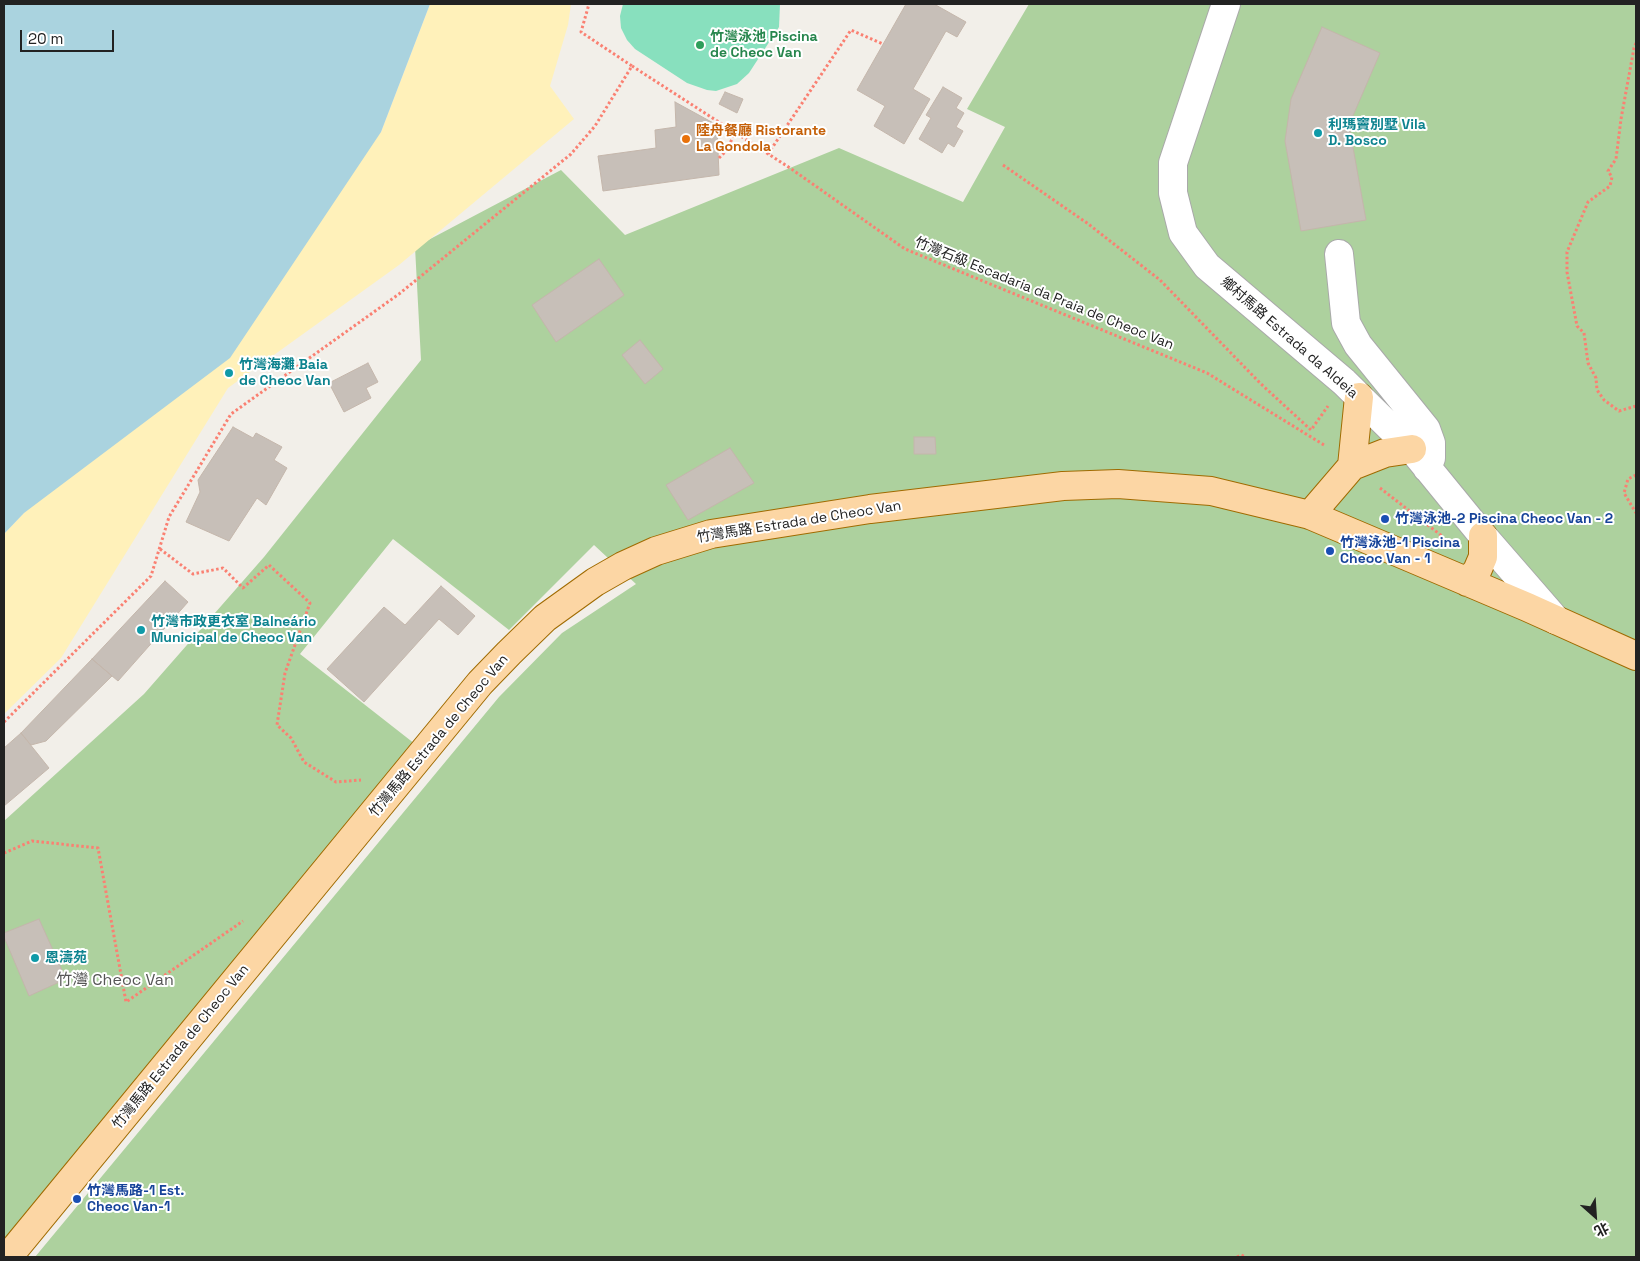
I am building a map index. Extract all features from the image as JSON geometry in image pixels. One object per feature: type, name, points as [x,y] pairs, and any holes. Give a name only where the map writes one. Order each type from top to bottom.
[{"type":"main road","points":[[1352,466],[1359,398]]},
{"type":"main road","points":[[1310,515],[1352,466],[1385,453],[1420,459]]},
{"type":"main road","name":"竹灣馬路 Estrada de Cheoc Van","points":[[8,1257],[480,683],[546,618],[595,582],[656,550],[711,534],[870,509],[1063,486],[1118,484],[1211,491],[1310,515],[1636,656]]},
{"type":"main road","points":[[1467,582],[1477,571],[1483,557],[1477,529]]},
{"type":"street","name":"鄉村馬路 Estrada da Aldeia","points":[[1226,4],[1173,162],[1173,193],[1183,233],[1207,266],[1344,382],[1420,459],[1477,529],[1556,620]]},
{"type":"street","points":[[1339,254],[1346,323],[1358,345],[1426,429],[1431,443],[1431,458],[1420,459]]},
{"type":"path","name":"竹灣石級 Escadaria da Praia de Cheoc Van","points":[[589,4],[580,32],[768,154],[905,249],[1207,373],[1318,441],[1446,539],[1477,529]]},
{"type":"path","points":[[768,154],[851,30],[883,44]]},
{"type":"path","points":[[1636,43],[1621,119],[1616,159],[1608,170],[1612,177],[1610,186],[1588,202],[1567,252],[1567,266],[1577,326],[1584,333],[1588,362],[1596,378],[1597,390],[1604,400],[1619,410],[1636,406]]},
{"type":"path","points":[[4,722],[151,576],[169,517],[231,414],[399,294],[571,154],[595,126],[632,66]]},
{"type":"path","points":[[719,158],[727,150],[735,132]]},
{"type":"path","points":[[1002,165],[1087,223],[1160,280],[1261,384],[1311,430]]},
{"type":"path","points":[[1636,475],[1628,479],[1624,493],[1636,512]]},
{"type":"path","points":[[160,549],[192,574],[224,568],[243,588],[269,564],[310,603],[284,673],[277,725],[290,738],[304,762],[336,782],[404,777]]},
{"type":"path","points":[[4,853],[32,841],[98,848],[126,1002],[255,913],[276,932]]},
{"type":"path","points":[[1237,1257],[1241,1255],[1246,1257]]},
{"type":"green space","name":"竹灣泳池 Piscina de Cheoc Van","points":[[623,4],[780,4],[779,27],[749,73],[737,84],[716,91],[707,90],[687,83],[635,49],[627,40],[621,28],[620,16]]},
{"type":"green space","points":[[1029,4],[1636,4],[1636,1257],[35,1257],[499,697],[562,633],[636,584],[594,545],[509,630],[393,539],[300,654],[415,744],[4,1244],[4,821],[144,694],[264,557],[421,360],[415,247],[561,170],[625,235],[839,148],[963,202],[1005,127],[967,109]]},
{"type":"sand","name":"竹灣海灘 Baia de Cheoc Van","points":[[430,4],[571,4],[568,25],[550,86],[574,119],[399,265],[228,388],[61,658],[4,714],[4,534],[381,132]]},
{"type":"water","points":[[4,4],[430,4],[381,132],[230,358],[24,513],[4,534]]},
{"type":"building","points":[[906,4],[934,4],[966,22],[957,37],[946,31],[913,89],[930,99],[904,144],[874,126],[885,106],[857,90]]},
{"type":"building","name":"利瑪竇別墅 Vila D. Bosco","points":[[1322,27],[1380,53],[1349,125],[1366,220],[1301,231],[1285,141],[1291,99]]},
{"type":"building","points":[[943,87],[962,98],[956,108],[964,113],[956,127],[963,131],[954,147],[948,143],[942,153],[919,139],[931,118],[926,115]]},
{"type":"building","points":[[725,92],[743,99],[737,113],[719,104]]},
{"type":"building","name":"陸舟餐廳 Ristorante La Gondola","points":[[675,102],[717,125],[719,175],[603,191],[598,156],[656,148],[655,130],[676,127]]},
{"type":"building","points":[[599,259],[624,295],[556,342],[532,305]]},
{"type":"building","points":[[640,340],[663,369],[645,384],[622,355]]},
{"type":"building","points":[[368,363],[378,382],[366,388],[371,398],[344,412],[329,383]]},
{"type":"building","points":[[233,427],[253,438],[256,433],[282,447],[274,460],[287,468],[266,505],[257,498],[229,541],[186,522],[200,492],[198,480]]},
{"type":"building","points":[[914,437],[935,437],[936,454],[914,454]]},
{"type":"building","points":[[730,448],[754,483],[688,520],[666,485]]},
{"type":"building","name":"竹灣市政更衣室 Balneário Municipal de Cheoc Van","points":[[165,581],[188,602],[118,681],[92,659]]},
{"type":"building","points":[[441,586],[475,616],[458,635],[439,619],[364,702],[327,669],[384,607],[405,625]]},
{"type":"building","points":[[92,659],[112,676],[46,741],[31,745],[21,733]]},
{"type":"building","points":[[21,733],[49,768],[4,806],[4,748]]},
{"type":"building","name":"恩濤苑","points":[[39,919],[66,979],[29,996],[4,933]]},
{"type":"place","name":"竹灣泳池 Piscina de Cheoc Van","points":[[700,45]]},
{"type":"place","name":"利瑪竇別墅 Vila D. Bosco","points":[[1318,133]]},
{"type":"place","name":"陸舟餐廳 Ristorante La Gondola","points":[[686,139]]},
{"type":"place","name":"竹灣海灘 Baia de Cheoc Van","points":[[229,373]]},
{"type":"place","name":"竹灣泳池-2 Piscina Cheoc Van - 2","points":[[1385,519]]},
{"type":"place","name":"竹灣泳池-1 Piscina Cheoc Van - 1","points":[[1330,551]]},
{"type":"place","name":"竹灣市政更衣室 Balneário Municipal de Cheoc Van","points":[[141,630]]},
{"type":"place","name":"恩濤苑","points":[[35,958]]},
{"type":"place","name":"竹灣馬路-1 Est. Cheoc Van-1","points":[[77,1199]]},
{"type":"district","name":"竹灣 Cheoc Van","points":[[115,981]]}]
